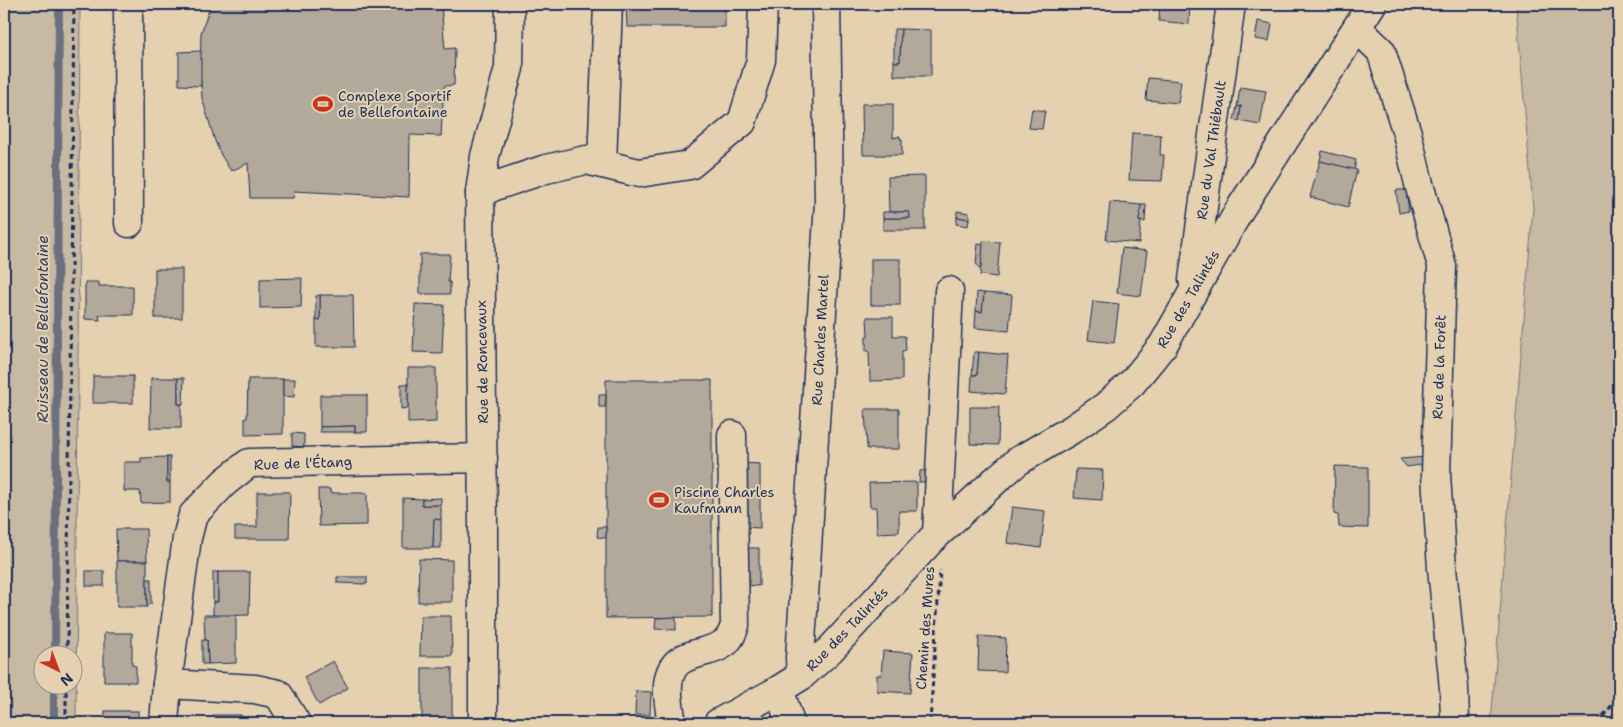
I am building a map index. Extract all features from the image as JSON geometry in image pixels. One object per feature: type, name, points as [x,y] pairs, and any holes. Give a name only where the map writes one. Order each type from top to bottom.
[{"type":"street","points":[[128,4],[129,223]]},
{"type":"street","name":"Rue de Roncevaux","points":[[483,723],[480,193],[486,156],[509,68],[510,4]]},
{"type":"street","points":[[602,164],[608,4]]},
{"type":"street","points":[[480,193],[546,169],[586,160],[639,173],[690,165],[742,122],[761,60],[763,4]]},
{"type":"street","name":"Rue Charles Martel","points":[[801,676],[800,658],[829,202],[826,4]]},
{"type":"street","name":"Rue du Val Thiébault","points":[[1191,296],[1232,4]]},
{"type":"street","name":"Rue des Talintés","points":[[718,723],[801,676],[830,650],[937,534],[1018,461],[1106,406],[1132,383],[1163,345],[1240,209],[1372,4]]},
{"type":"street","name":"Rue de la Forêt","points":[[1357,28],[1381,51],[1407,133],[1442,266],[1436,474],[1442,568],[1454,688],[1455,723]]},
{"type":"street","points":[[937,534],[949,291]]},
{"type":"street","points":[[672,723],[668,684],[676,664],[685,657],[722,645],[732,635],[735,626],[732,435]]},
{"type":"street","name":"Rue de l'Étang","points":[[164,723],[167,684],[186,538],[193,515],[225,482],[249,463],[483,458]]},
{"type":"street","points":[[167,684],[255,689],[278,694],[296,723]]},
{"type":"street","points":[[777,691],[783,701],[790,723]]},
{"type":"path","points":[[67,644],[74,4]]},
{"type":"path","name":"Chemin des Mures","points":[[930,723],[941,554],[937,534]]},
{"type":"path","points":[[66,694],[66,723]]},
{"type":"path","points":[[1597,723],[1619,697]]},
{"type":"shaded area","points":[[4,4],[80,4],[76,644],[32,644],[32,694],[76,694],[76,723],[4,723]]},
{"type":"shaded area","points":[[1516,4],[1619,4],[1619,723],[1491,723],[1533,208]]},
{"type":"building","name":"Complexe Sportif de Bellefontaine","points":[[211,4],[441,4],[445,49],[455,48],[454,85],[444,86],[441,136],[410,135],[409,197],[294,191],[293,198],[250,198],[248,163],[231,171],[215,141],[202,98],[200,70],[201,33]]},
{"type":"building","points":[[626,4],[725,4],[725,27],[627,27]]},
{"type":"building","points":[[1160,4],[1190,4],[1189,24],[1159,21]]},
{"type":"building","points":[[1258,21],[1272,24],[1269,41],[1255,39]]},
{"type":"building","points":[[894,29],[901,29],[900,62],[894,62]]},
{"type":"building","points":[[901,29],[931,30],[931,76],[894,76],[894,62],[900,62]]},
{"type":"building","points":[[201,51],[201,86],[179,85],[179,52]]},
{"type":"building","points":[[1148,78],[1181,81],[1178,103],[1146,100]]},
{"type":"building","points":[[1240,87],[1266,91],[1260,125],[1239,121],[1241,106],[1237,107]]},
{"type":"building","points":[[862,104],[893,104],[893,138],[900,136],[900,139],[902,139],[902,155],[863,155]]},
{"type":"building","points":[[1241,106],[1239,121],[1234,120],[1237,107]]},
{"type":"building","points":[[1032,109],[1045,111],[1042,129],[1029,128]]},
{"type":"building","points":[[1132,133],[1161,135],[1160,155],[1164,155],[1162,181],[1129,180]]},
{"type":"building","points":[[1322,151],[1356,160],[1354,170],[1320,161]]},
{"type":"building","points":[[1320,161],[1357,170],[1348,207],[1310,197]]},
{"type":"building","points":[[925,176],[925,230],[883,230],[883,218],[910,218],[909,212],[889,212],[888,177]]},
{"type":"building","points":[[1396,190],[1406,190],[1409,211],[1399,213]]},
{"type":"building","points":[[1110,202],[1141,205],[1139,243],[1106,240]]},
{"type":"building","points":[[1141,205],[1146,205],[1145,222],[1139,221]]},
{"type":"building","points":[[957,211],[969,213],[969,219],[957,217]]},
{"type":"building","points":[[883,212],[909,212],[910,218],[883,218]]},
{"type":"building","points":[[957,217],[969,219],[968,226],[956,224]]},
{"type":"building","points":[[983,241],[1000,242],[997,277],[980,275]]},
{"type":"building","points":[[978,244],[983,245],[981,268],[976,263]]},
{"type":"building","points":[[1122,248],[1147,251],[1141,296],[1117,293]]},
{"type":"building","points":[[420,254],[450,254],[448,282],[450,282],[450,294],[420,294]]},
{"type":"building","points":[[871,259],[900,259],[900,305],[871,305]]},
{"type":"building","points":[[155,269],[182,269],[182,318],[155,318]]},
{"type":"building","points":[[302,278],[301,307],[260,308],[260,279]]},
{"type":"building","points":[[85,282],[99,282],[99,286],[133,286],[133,315],[99,315],[100,320],[85,319]]},
{"type":"building","points":[[977,292],[984,293],[982,312],[976,311]]},
{"type":"building","points":[[984,293],[1012,295],[1009,331],[975,328],[976,311],[982,312]]},
{"type":"building","points":[[320,295],[353,295],[354,347],[316,347],[316,320],[320,320]]},
{"type":"building","points":[[320,295],[320,320],[316,320],[316,296]]},
{"type":"building","points":[[1093,301],[1119,304],[1114,343],[1088,340]]},
{"type":"building","points":[[415,304],[444,305],[442,353],[413,352]]},
{"type":"building","points":[[867,317],[893,317],[893,336],[905,336],[906,350],[902,351],[902,380],[870,381],[869,351],[866,351],[866,336],[868,336]]},
{"type":"building","points":[[974,352],[979,352],[977,375],[972,375]]},
{"type":"building","points":[[979,352],[1008,355],[1005,394],[971,391],[972,375],[977,375]]},
{"type":"building","points":[[408,368],[436,368],[436,422],[408,423]]},
{"type":"building","points":[[93,376],[133,376],[133,403],[93,403]]},
{"type":"building","points":[[151,378],[178,378],[178,404],[181,404],[181,428],[150,428]]},
{"type":"building","points":[[178,378],[184,378],[183,404],[178,404]]},
{"type":"building","points":[[248,379],[283,379],[283,434],[245,435]]},
{"type":"building","points":[[283,379],[295,379],[294,397],[283,396]]},
{"type":"building","name":"Piscine Charles Kaufmann","points":[[606,380],[712,380],[712,617],[606,618]]},
{"type":"building","points":[[401,384],[408,384],[408,408],[401,409]]},
{"type":"building","points":[[320,395],[367,395],[367,432],[355,432],[355,426],[320,427]]},
{"type":"building","points":[[599,395],[606,395],[605,407],[599,407]]},
{"type":"building","points":[[970,407],[999,407],[998,445],[970,444]]},
{"type":"building","points":[[865,409],[899,409],[899,449],[867,449]]},
{"type":"building","points":[[355,426],[355,432],[320,432],[320,427]]},
{"type":"building","points":[[292,433],[304,434],[304,447],[292,446]]},
{"type":"building","points":[[167,457],[167,482],[170,482],[170,502],[141,503],[140,491],[124,491],[124,462],[141,462],[141,458]]},
{"type":"building","points":[[167,457],[170,457],[170,482],[167,482]]},
{"type":"building","points":[[1426,457],[1426,464],[1407,467],[1400,459]]},
{"type":"building","points":[[744,463],[760,464],[760,528],[744,527]]},
{"type":"building","points":[[1335,466],[1368,467],[1368,528],[1339,527],[1338,515],[1334,514]]},
{"type":"building","points":[[1076,469],[1103,470],[1102,500],[1074,498]]},
{"type":"building","points":[[929,470],[928,482],[919,482],[920,471]]},
{"type":"building","points":[[917,482],[917,511],[899,511],[899,532],[877,533],[876,507],[870,507],[869,483]]},
{"type":"building","points":[[318,489],[330,489],[330,493],[367,493],[367,525],[319,526]]},
{"type":"building","points":[[257,492],[290,492],[289,539],[235,539],[235,527],[257,527]]},
{"type":"building","points":[[403,498],[422,499],[422,505],[441,505],[441,520],[434,519],[433,548],[403,548]]},
{"type":"building","points":[[441,498],[441,505],[422,505],[422,499]]},
{"type":"building","points":[[1012,507],[1045,511],[1041,548],[1007,543]]},
{"type":"building","points":[[434,519],[441,520],[441,548],[433,548]]},
{"type":"building","points":[[598,527],[606,527],[606,538],[597,537]]},
{"type":"building","points":[[116,529],[146,529],[147,561],[117,561]]},
{"type":"building","points":[[744,548],[759,548],[759,586],[744,585]]},
{"type":"building","points":[[419,559],[452,560],[452,602],[418,602]]},
{"type":"building","points":[[117,561],[147,561],[147,607],[117,607]]},
{"type":"building","points":[[86,571],[104,571],[104,586],[86,586]]},
{"type":"building","points":[[213,572],[218,572],[218,602],[213,602]]},
{"type":"building","points":[[218,572],[250,572],[249,615],[213,616],[213,602],[218,602]]},
{"type":"building","points":[[337,577],[367,577],[367,584],[337,583]]},
{"type":"building","points":[[147,579],[151,579],[151,604],[147,604]]},
{"type":"building","points":[[204,615],[236,615],[236,663],[208,664]]},
{"type":"building","points":[[421,616],[451,616],[452,656],[420,656]]},
{"type":"building","points":[[676,617],[676,630],[655,629],[656,618]]},
{"type":"building","points":[[104,633],[132,633],[132,665],[136,666],[136,682],[104,682]]},
{"type":"building","points":[[979,636],[1006,638],[1005,672],[978,671]]},
{"type":"building","points":[[202,640],[207,640],[208,664],[202,664]]},
{"type":"building","points":[[883,651],[913,653],[910,693],[877,691],[877,675],[881,675]]},
{"type":"building","points":[[333,661],[348,688],[319,705],[304,677]]},
{"type":"building","points":[[422,668],[452,668],[452,721],[422,721]]},
{"type":"building","points":[[636,691],[651,692],[650,715],[635,715]]},
{"type":"building","points":[[105,711],[138,711],[138,723],[105,723]]},
{"type":"building","points":[[214,715],[241,715],[241,723],[214,723]]},
{"type":"waterway","name":"Ruisseau de Bellefontaine","points":[[55,644],[59,4]]},
{"type":"waterway","name":"Ruisseau de Bellefontaine","points":[[54,694],[54,723]]},
{"type":"place","name":"Complexe Sportif de Bellefontaine","points":[[323,104]]},
{"type":"place","name":"Piscine Charles Kaufmann","points":[[659,500]]}]
